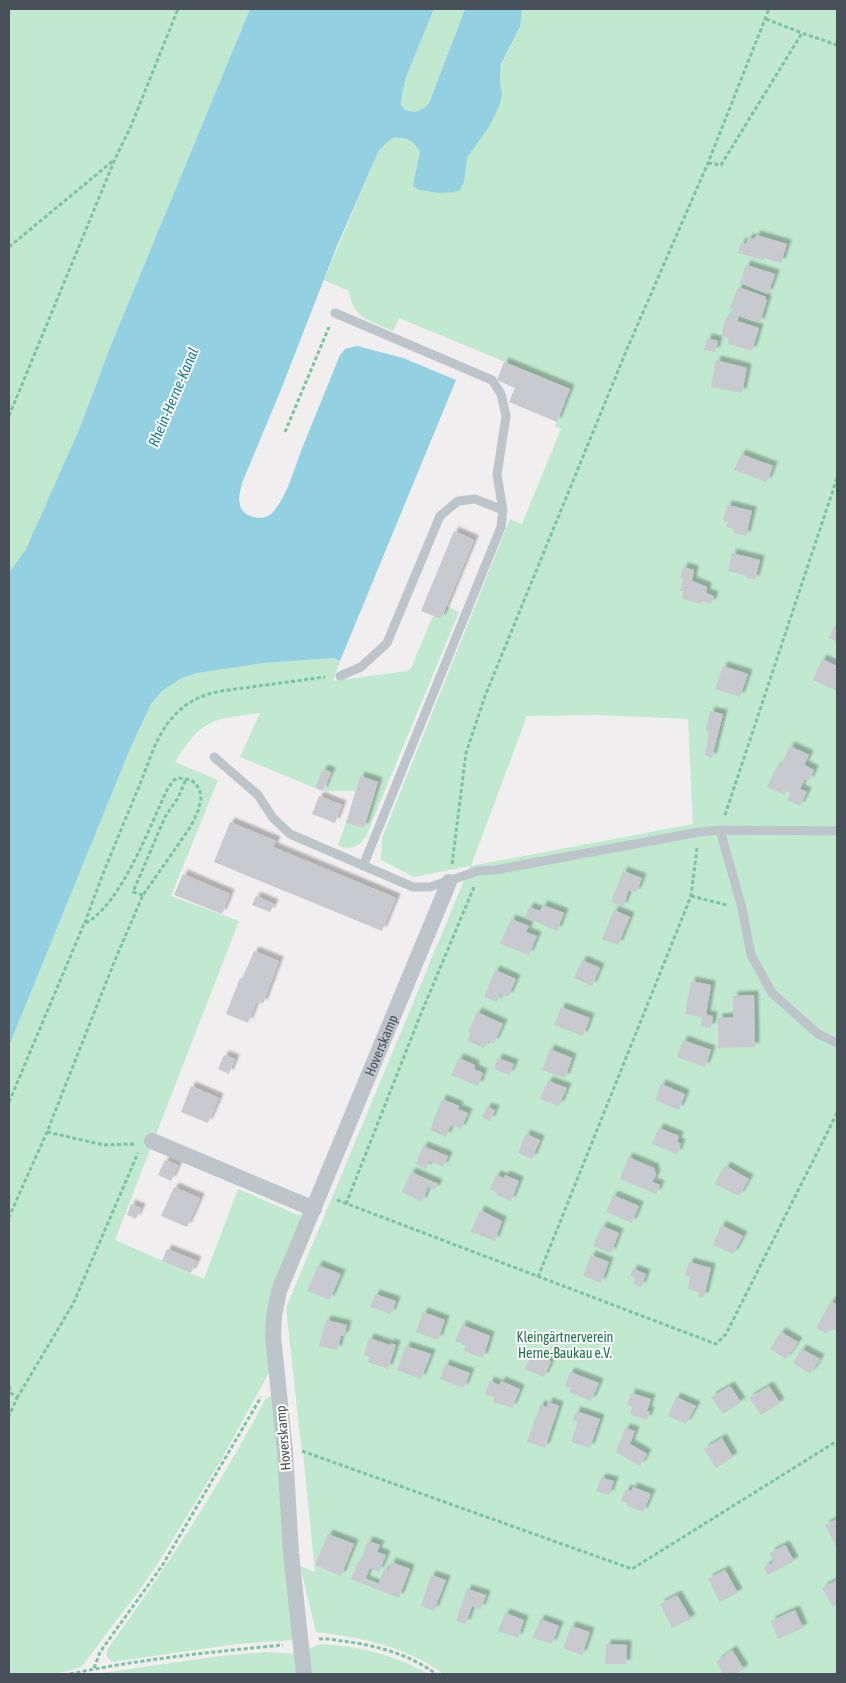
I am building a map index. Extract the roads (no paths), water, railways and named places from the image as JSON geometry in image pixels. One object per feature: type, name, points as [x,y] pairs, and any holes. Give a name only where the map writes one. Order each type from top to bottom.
[{"type":"street","name":"Hoverskamp","points":[[304,1674],[291,1553],[285,1452],[273,1336],[274,1316],[279,1292],[449,882]]},
{"type":"street","points":[[152,1141],[314,1209]]},
{"type":"lane","points":[[335,313],[492,380],[501,394],[506,416],[497,475],[503,510],[501,527],[363,866]]},
{"type":"lane","points":[[340,676],[361,667],[387,642],[440,516],[458,501],[475,499],[503,510]]},
{"type":"lane","points":[[214,757],[258,795],[273,818],[290,834],[412,887],[430,887],[478,871],[495,870],[699,832],[720,830],[837,831]]},
{"type":"lane","points":[[720,830],[742,908],[751,955],[772,994],[818,1034],[837,1043]]},
{"type":"water","name":"Rhein-Herne-Kanal","points":[[250,9],[434,9],[406,77],[402,94],[401,105],[412,112],[423,109],[429,103],[465,9],[522,9],[520,27],[501,64],[500,81],[502,94],[499,106],[489,127],[467,158],[464,182],[460,190],[455,192],[435,192],[413,186],[420,152],[408,140],[392,138],[379,150],[337,246],[242,483],[239,498],[242,509],[250,516],[262,518],[269,516],[277,507],[289,484],[340,355],[345,349],[357,346],[403,358],[456,380],[340,661],[334,658],[264,663],[197,673],[180,679],[162,691],[151,704],[130,749],[9,1046],[9,573],[26,549],[81,425],[109,350]]},
{"type":"park label","name":"Kleingärtnerverein Herne-Baukau e.V.","points":[[565,1345]]}]
